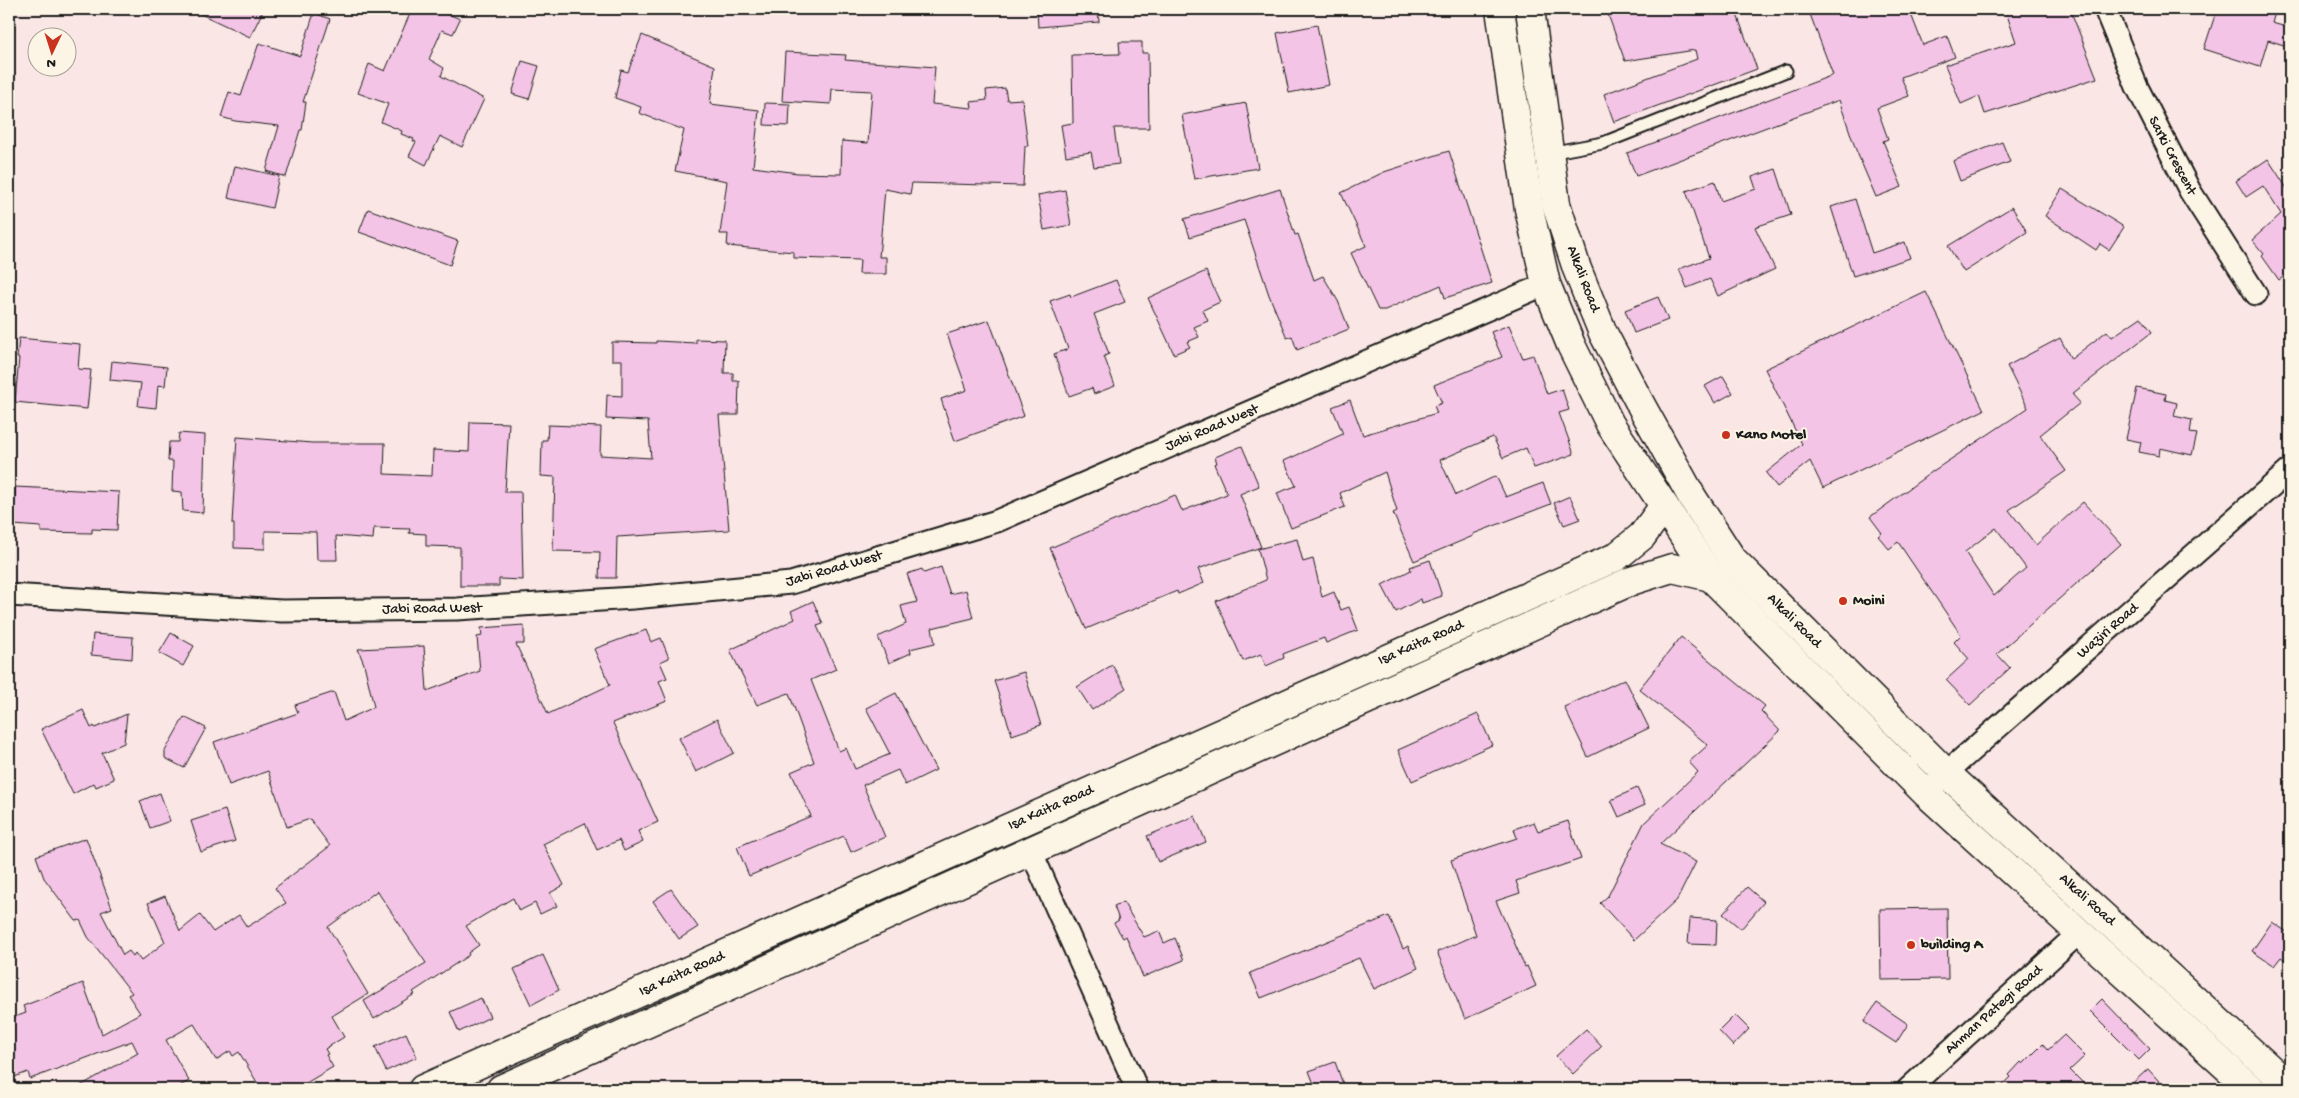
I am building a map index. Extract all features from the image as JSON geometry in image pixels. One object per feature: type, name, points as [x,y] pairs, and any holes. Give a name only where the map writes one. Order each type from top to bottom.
[{"type":"main road","name":"Alkali Road","points":[[1500,9],[1529,209],[1546,284],[1571,345],[1610,424],[1711,577],[1927,794],[2251,1089]]},
{"type":"main road","name":"Alkali Road","points":[[1530,9],[1556,204],[1577,269],[1604,332],[1642,407],[1692,497],[1732,559],[1946,774],[2290,1087]]},
{"type":"main road","name":"Isa Kaita Road","points":[[423,1089],[1616,557],[1642,536],[1664,506]]},
{"type":"main road","name":"Isa Kaita Road","points":[[501,1089],[1631,581],[1672,568],[1711,577]]},
{"type":"main road","points":[[1272,710],[1287,735]]},
{"type":"street","name":"Sarki Crescent","points":[[2105,9],[2137,87],[2190,192],[2256,294]]},
{"type":"street","name":"Jabi Road West","points":[[9,595],[282,611],[457,609],[633,598],[791,583],[997,521],[1546,284]]},
{"type":"street","name":"Waziri Road","points":[[1927,794],[1946,774],[2290,470]]},
{"type":"street","points":[[1031,851],[1136,1089]]},
{"type":"street","name":"Ahman Pategi Road","points":[[1908,1089],[2080,932]]},
{"type":"lane","points":[[1549,154],[1603,143],[1786,71]]},
{"type":"building","points":[[190,9],[264,9],[250,37]]},
{"type":"building","points":[[412,9],[436,9],[460,19],[453,34],[442,30],[429,59],[444,68],[441,76],[484,99],[462,147],[440,136],[426,165],[409,156],[416,142],[413,141],[414,139],[401,134],[402,131],[381,122],[388,104],[358,93],[369,64],[385,71]]},
{"type":"building","points":[[1098,9],[1099,22],[1038,27],[1037,10]]},
{"type":"building","points":[[1606,9],[1735,9],[1757,69],[1614,122],[1604,94],[1697,59],[1695,50],[1625,61]]},
{"type":"building","points":[[1808,9],[1909,9],[1923,45],[1947,36],[1955,57],[1901,77],[1909,96],[1877,108],[1888,139],[1883,141],[1902,187],[1876,197],[1856,150],[1839,100],[1636,176],[1627,153],[1833,75]]},
{"type":"building","points":[[2005,9],[2070,9],[2097,78],[1985,114],[1979,96],[1961,104],[1945,65],[2016,42]]},
{"type":"building","points":[[2217,9],[2276,9],[2272,23],[2290,28],[2290,47],[2268,40],[2260,67],[2204,49]]},
{"type":"building","points":[[314,13],[330,19],[303,102],[306,102],[302,130],[300,130],[286,177],[266,171],[279,126],[235,121],[221,117],[229,92],[241,96],[259,43],[300,56]]},
{"type":"building","points":[[1317,25],[1329,85],[1289,93],[1277,33]]},
{"type":"building","points":[[642,35],[715,66],[710,104],[759,110],[753,167],[798,173],[841,174],[842,141],[868,143],[872,91],[832,89],[831,104],[782,101],[785,52],[846,55],[845,60],[935,67],[932,104],[972,108],[971,102],[987,100],[986,90],[1005,88],[1007,100],[1022,99],[1028,146],[1025,146],[1023,186],[912,183],[910,194],[885,189],[879,257],[886,257],[886,274],[859,274],[860,260],[794,258],[794,252],[727,246],[728,234],[720,234],[727,181],[675,171],[684,130],[639,113],[641,107],[615,98],[621,70],[628,72]]},
{"type":"building","points":[[1119,42],[1142,42],[1142,53],[1148,53],[1149,128],[1114,128],[1119,164],[1094,167],[1091,152],[1066,156],[1061,125],[1073,123],[1072,55],[1120,54]]},
{"type":"building","points":[[522,61],[539,66],[529,99],[512,94]]},
{"type":"building","points":[[765,103],[790,104],[789,126],[764,125]]},
{"type":"building","points":[[1246,103],[1258,168],[1194,179],[1182,115]]},
{"type":"building","points":[[2002,142],[2010,162],[1960,181],[1953,161]]},
{"type":"building","points":[[1449,151],[1492,283],[1445,298],[1441,285],[1385,310],[1378,310],[1351,253],[1366,246],[1341,193],[1384,172]]},
{"type":"building","points":[[2268,159],[2290,193],[2290,272],[2279,280],[2262,256],[2264,254],[2252,240],[2281,214],[2263,186],[2246,197],[2236,181]]},
{"type":"building","points":[[235,166],[279,176],[272,208],[228,198]]},
{"type":"building","points":[[1776,169],[1791,215],[1755,227],[1775,269],[1718,296],[1710,279],[1687,288],[1679,269],[1709,258],[1686,191],[1715,181],[1721,201],[1756,189],[1752,177]]},
{"type":"building","points":[[1280,189],[1295,235],[1298,234],[1314,280],[1323,276],[1338,301],[1349,329],[1297,350],[1292,336],[1287,338],[1269,295],[1244,220],[1190,237],[1184,219]]},
{"type":"building","points":[[2062,189],[2124,227],[2109,250],[2100,244],[2096,250],[2045,216]]},
{"type":"building","points":[[1065,190],[1071,225],[1044,230],[1038,195]]},
{"type":"building","points":[[1855,199],[1872,253],[1905,242],[1910,258],[1853,276],[1831,207]]},
{"type":"building","points":[[2012,207],[2027,232],[1964,272],[1948,246]]},
{"type":"building","points":[[368,209],[458,241],[450,265],[359,232]]},
{"type":"building","points":[[1206,271],[1220,302],[1203,310],[1208,321],[1194,327],[1199,337],[1187,342],[1190,347],[1174,354],[1148,298]]},
{"type":"building","points":[[1116,280],[1125,302],[1094,314],[1109,354],[1104,356],[1115,386],[1094,394],[1092,388],[1069,396],[1054,354],[1068,349],[1050,301],[1070,294],[1071,297]]},
{"type":"building","points":[[1926,292],[1984,410],[1823,488],[1810,461],[1777,487],[1766,473],[1802,444],[1765,369]]},
{"type":"building","points":[[1658,297],[1668,320],[1634,333],[1625,310]]},
{"type":"building","points":[[2141,317],[2152,332],[2072,394],[2080,403],[2040,435],[2066,471],[2009,510],[2036,545],[2083,502],[2121,544],[1997,654],[2010,668],[1970,705],[1946,680],[1969,659],[1954,642],[1961,635],[1898,542],[1889,549],[1878,536],[1882,533],[1870,517],[1933,471],[2028,408],[2007,366],[2060,338],[2071,359],[2107,331],[2112,337]],"holes":[[[1996,528],[2026,568],[1994,596],[1965,552]]]},
{"type":"building","points":[[989,320],[1024,416],[955,441],[941,399],[967,390],[947,334]]},
{"type":"building","points":[[1509,325],[1523,358],[1533,355],[1547,394],[1562,389],[1569,410],[1559,413],[1574,454],[1534,468],[1526,448],[1503,458],[1493,437],[1440,460],[1456,495],[1496,476],[1506,497],[1543,483],[1551,504],[1473,534],[1473,536],[1414,561],[1393,513],[1397,511],[1385,472],[1340,493],[1345,507],[1291,528],[1277,493],[1296,486],[1284,461],[1343,434],[1332,407],[1350,400],[1363,435],[1437,413],[1434,406],[1442,403],[1434,385],[1502,357],[1491,332]]},
{"type":"building","points":[[19,338],[80,344],[78,369],[91,370],[87,409],[15,402]]},
{"type":"building","points":[[696,339],[725,340],[724,373],[733,373],[733,381],[739,381],[738,415],[719,415],[729,530],[617,537],[616,578],[599,578],[600,552],[553,551],[555,477],[541,476],[542,440],[547,440],[548,425],[601,427],[600,455],[651,458],[648,421],[606,419],[607,395],[622,396],[622,360],[612,360],[612,342],[656,343],[656,341],[696,343]]},
{"type":"building","points":[[112,361],[167,367],[165,386],[158,385],[156,408],[138,406],[141,383],[110,380]]},
{"type":"building","points":[[1723,376],[1733,393],[1715,403],[1705,386]]},
{"type":"building","points":[[2137,388],[2166,394],[2165,400],[2177,403],[2174,416],[2192,420],[2190,433],[2197,434],[2192,455],[2160,448],[2159,456],[2139,452],[2141,442],[2126,439]]},
{"type":"building","points":[[470,422],[509,423],[505,492],[521,492],[523,580],[499,579],[499,586],[460,586],[460,547],[426,546],[426,534],[409,533],[410,529],[374,528],[373,539],[336,536],[337,560],[317,560],[316,532],[265,531],[265,549],[234,548],[234,524],[232,524],[237,437],[312,443],[385,443],[384,474],[432,476],[433,450],[469,452]]},
{"type":"building","points":[[179,433],[205,435],[203,513],[183,511],[182,492],[172,491],[173,461],[168,461],[169,442],[178,442]]},
{"type":"building","points":[[1242,446],[1259,486],[1240,494],[1261,547],[1198,569],[1204,583],[1178,594],[1177,591],[1086,629],[1050,548],[1175,495],[1182,511],[1227,494],[1214,464],[1217,463],[1215,457]]},
{"type":"building","points":[[15,487],[119,492],[117,530],[92,529],[92,533],[41,532],[41,527],[13,525],[14,520],[9,520],[9,496],[15,497]]},
{"type":"building","points":[[1570,496],[1580,519],[1564,525],[1554,503]]},
{"type":"building","points":[[1297,539],[1303,562],[1313,559],[1322,597],[1334,592],[1341,610],[1349,607],[1358,630],[1326,643],[1324,638],[1283,654],[1284,658],[1266,666],[1261,654],[1243,661],[1216,601],[1266,580],[1258,549]]},
{"type":"building","points":[[1430,560],[1442,596],[1422,603],[1421,599],[1396,612],[1382,585],[1411,570],[1410,567]]},
{"type":"building","points":[[941,567],[950,594],[966,590],[973,618],[932,628],[935,643],[910,649],[911,653],[889,663],[878,637],[906,624],[901,606],[917,602],[907,574],[922,569],[924,573]]},
{"type":"building","points":[[813,601],[823,624],[817,626],[836,669],[811,680],[839,751],[846,748],[855,769],[890,754],[866,708],[896,693],[936,770],[905,785],[898,770],[863,785],[885,837],[851,852],[844,836],[749,876],[737,847],[811,816],[791,772],[814,762],[789,693],[757,705],[730,650],[795,619],[791,611]]},
{"type":"building","points":[[524,625],[524,644],[516,644],[548,714],[610,685],[594,649],[646,630],[651,642],[661,638],[669,658],[660,662],[667,678],[659,681],[667,701],[613,723],[658,822],[638,831],[643,842],[624,851],[619,840],[597,850],[585,823],[543,844],[564,885],[550,893],[557,906],[540,914],[535,903],[519,911],[513,898],[466,926],[479,945],[468,953],[469,955],[413,992],[415,994],[374,1019],[364,1001],[426,963],[377,891],[328,927],[368,994],[332,1016],[344,1037],[325,1049],[328,1054],[326,1055],[333,1067],[296,1089],[261,1089],[239,1052],[233,1056],[230,1051],[216,1060],[194,1024],[166,1040],[189,1081],[174,1089],[75,1089],[138,1053],[132,1041],[30,1079],[28,1072],[9,1079],[9,1019],[26,1013],[23,1006],[83,983],[102,1034],[140,1013],[128,995],[132,993],[88,937],[80,920],[76,921],[44,878],[36,856],[86,838],[112,908],[101,912],[123,955],[129,951],[133,956],[135,953],[141,961],[165,942],[148,903],[165,896],[180,931],[200,915],[213,932],[239,915],[247,927],[286,903],[275,888],[330,846],[310,819],[287,827],[268,771],[229,785],[214,742],[298,713],[295,705],[334,692],[344,721],[374,707],[364,664],[358,649],[424,646],[427,691],[480,671],[477,637],[482,636],[481,628]]},
{"type":"building","points":[[171,633],[194,646],[183,666],[159,653]]},
{"type":"building","points":[[93,634],[133,637],[132,659],[91,655]]},
{"type":"building","points":[[1681,637],[1765,706],[1761,711],[1780,731],[1660,844],[1696,862],[1677,900],[1634,940],[1600,903],[1608,896],[1644,823],[1698,772],[1689,762],[1708,745],[1639,689]]},
{"type":"building","points":[[1112,665],[1126,688],[1092,710],[1077,687]]},
{"type":"building","points":[[1024,672],[1041,725],[1012,735],[994,681]]},
{"type":"building","points":[[1625,679],[1649,728],[1588,757],[1564,707]]},
{"type":"building","points":[[83,710],[91,728],[127,714],[124,743],[102,753],[114,779],[96,787],[94,783],[73,794],[41,729]]},
{"type":"building","points":[[1478,714],[1492,745],[1412,781],[1398,750]]},
{"type":"building","points":[[184,717],[206,728],[184,768],[165,758],[165,751]]},
{"type":"building","points":[[717,719],[734,753],[696,772],[679,738]]},
{"type":"building","points":[[1637,788],[1645,805],[1619,817],[1611,800]]},
{"type":"building","points":[[160,793],[170,821],[150,828],[140,801]]},
{"type":"building","points":[[225,810],[235,841],[201,852],[191,821]]},
{"type":"building","points":[[1195,816],[1206,842],[1158,862],[1147,836]]},
{"type":"building","points":[[1568,821],[1581,859],[1516,881],[1520,893],[1496,901],[1525,967],[1527,966],[1536,986],[1465,1019],[1437,952],[1476,935],[1451,860],[1517,838],[1514,829],[1534,822],[1538,831]]},
{"type":"building","points":[[1747,887],[1764,902],[1741,929],[1723,914]]},
{"type":"building","points":[[671,889],[698,927],[679,939],[653,901]]},
{"type":"building","points":[[1123,902],[1144,937],[1159,931],[1164,943],[1175,938],[1184,960],[1143,977],[1126,936],[1123,938],[1114,923],[1119,920],[1114,906]]},
{"type":"building","name":"building A","points":[[1947,908],[1948,979],[1881,980],[1880,909]]},
{"type":"building","points":[[1389,916],[1403,949],[1408,946],[1418,968],[1374,989],[1359,958],[1261,998],[1250,973]]},
{"type":"building","points":[[1690,918],[1717,920],[1716,945],[1688,944]]},
{"type":"building","points":[[2272,922],[2290,934],[2290,964],[2281,957],[2274,966],[2252,951]]},
{"type":"building","points":[[543,955],[559,990],[531,1005],[514,969]]},
{"type":"building","points":[[481,998],[490,1017],[459,1032],[450,1012]]},
{"type":"building","points":[[2102,999],[2150,1049],[2139,1060],[2090,1011]]},
{"type":"building","points":[[1877,1003],[1908,1024],[1896,1043],[1864,1022]]},
{"type":"building","points":[[1735,1015],[1749,1029],[1733,1046],[1719,1031]]},
{"type":"building","points":[[1586,1029],[1602,1046],[1573,1074],[1556,1056]]},
{"type":"building","points":[[406,1033],[417,1057],[386,1071],[375,1047]]},
{"type":"building","points":[[2064,1035],[2085,1056],[2070,1070],[2089,1089],[1999,1089],[2011,1077],[2009,1075],[2021,1062],[2023,1064],[2043,1044],[2048,1050]]},
{"type":"building","points":[[1335,1062],[1343,1084],[1328,1089],[1316,1089],[1309,1071]]},
{"type":"building","points":[[2148,1069],[2166,1089],[2126,1089]]},
{"type":"place","name":"Kano Motel","points":[[1726,435]]},
{"type":"place","name":"Moini","points":[[1843,601]]},
{"type":"place","name":"building A","points":[[1911,945]]}]
